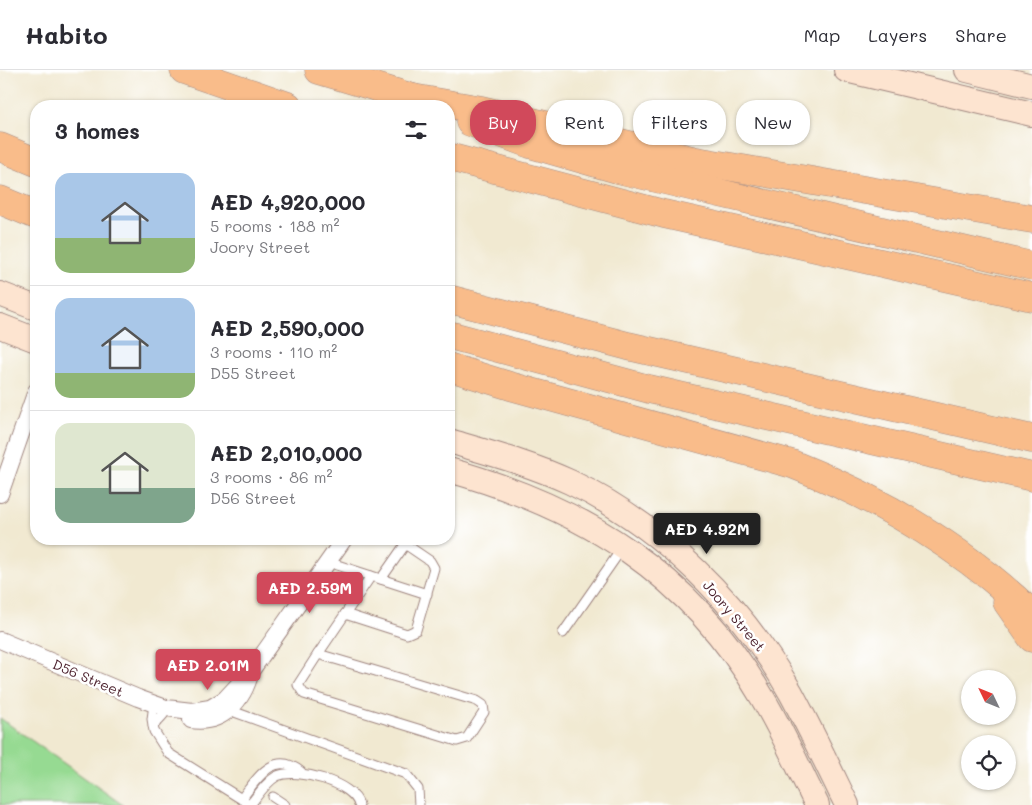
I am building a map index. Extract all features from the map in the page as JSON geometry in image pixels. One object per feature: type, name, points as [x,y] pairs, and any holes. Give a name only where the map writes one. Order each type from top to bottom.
[{"type":"highway","points":[[184,70],[271,100]]},
{"type":"highway","points":[[319,70],[416,100]]},
{"type":"highway","points":[[455,106],[482,110],[697,161],[1032,219]]},
{"type":"highway","points":[[455,116],[530,144],[617,170],[1032,266]]},
{"type":"highway","points":[[0,147],[30,160]]},
{"type":"highway","points":[[455,159],[664,214],[1032,297]]},
{"type":"highway","points":[[0,200],[30,212]]},
{"type":"highway","points":[[455,301],[628,346],[1032,439]]},
{"type":"highway","points":[[455,337],[696,401],[1032,478]]},
{"type":"highway","points":[[455,369],[510,386],[792,464],[852,489],[926,530],[988,574],[1032,614]]},
{"type":"highway","points":[[988,574],[1032,638]]},
{"type":"street","points":[[846,70],[1032,114]]},
{"type":"street","points":[[967,70],[1000,74],[1032,86]]},
{"type":"street","points":[[995,106],[1000,74]]},
{"type":"street","points":[[0,294],[30,306]]},
{"type":"street","points":[[0,326],[30,341]]},
{"type":"street","points":[[0,494],[30,408]]},
{"type":"street","name":"Joory Street","points":[[455,442],[514,460],[572,483],[633,520],[692,568],[746,626],[770,659],[791,693],[847,805]]},
{"type":"street","name":"Joory Street","points":[[455,472],[524,493],[592,526],[623,546],[685,598],[739,661],[774,718],[817,805]]},
{"type":"street","points":[[160,706],[177,716],[198,721],[214,719],[229,710],[246,687],[251,671],[340,545]]},
{"type":"street","name":"D56 Street","points":[[1,641],[160,706],[192,711],[210,708],[225,698],[251,671]]},
{"type":"lane","points":[[381,579],[405,545]]},
{"type":"lane","points":[[345,614],[411,633],[418,626],[434,572],[433,564],[411,545]]},
{"type":"lane","points":[[563,633],[623,546]]},
{"type":"lane","points":[[328,562],[427,594]]},
{"type":"lane","points":[[318,654],[477,701],[483,705],[484,712],[467,738],[457,741],[304,694],[298,685],[318,654],[371,576]]},
{"type":"lane","points":[[160,706],[163,715],[153,726],[157,739],[168,753],[251,805],[272,779],[284,774],[304,774]]},
{"type":"lane","points":[[229,710],[406,774],[418,788],[419,805]]},
{"type":"lane","points":[[242,798],[269,767],[276,764],[291,765],[304,774],[346,788],[355,795],[359,805]]},
{"type":"lane","points":[[273,797],[285,805]]},
{"type":"green space","points":[[0,718],[123,805],[0,805]]}]
